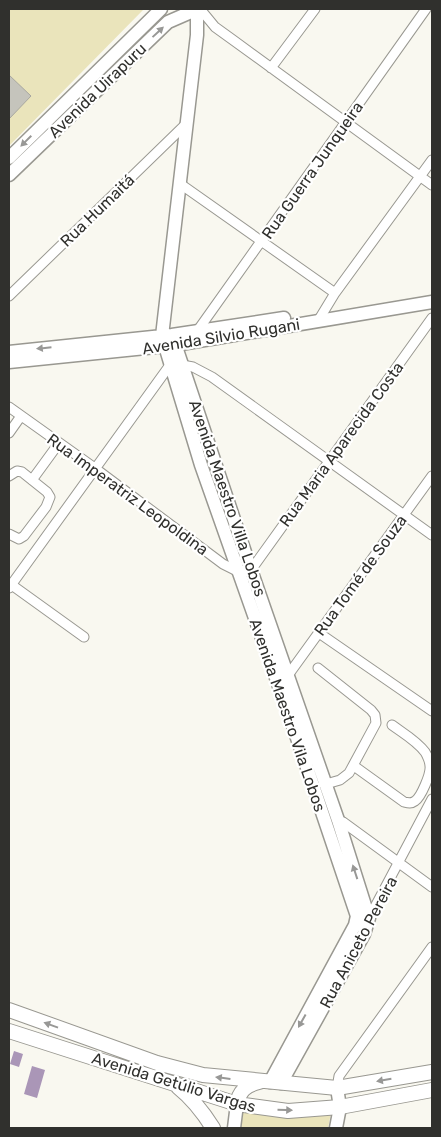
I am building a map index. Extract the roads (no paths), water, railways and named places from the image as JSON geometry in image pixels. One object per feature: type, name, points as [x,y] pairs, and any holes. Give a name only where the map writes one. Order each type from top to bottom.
[{"type":"main road","name":"Avenida Getúlio Vargas","points":[[9,1010],[157,1063],[203,1075],[336,1088],[432,1072]]},
{"type":"main road","name":"Avenida Getúlio Vargas","points":[[9,1031],[237,1104],[288,1111],[340,1107],[432,1090]]},
{"type":"main road","points":[[69,1051],[76,1047],[82,1036]]},
{"type":"main road","points":[[237,1104],[238,1096],[250,1084],[271,1082]]},
{"type":"main road","points":[[174,1083],[190,1096],[202,1110],[213,1128]]},
{"type":"street","name":"Avenida Uirapuru","points":[[9,158],[161,9]]},
{"type":"street","points":[[271,68],[315,9]]},
{"type":"street","name":"Rua Guerra Junqueira","points":[[198,330],[426,9]]},
{"type":"street","name":"Avenida Uirapuru","points":[[9,174],[168,22],[195,10]]},
{"type":"street","points":[[195,10],[215,27],[432,185]]},
{"type":"street","points":[[176,365],[168,340],[179,183],[197,34],[195,10]]},
{"type":"street","name":"Rua Humaitá","points":[[9,296],[186,124]]},
{"type":"street","points":[[320,317],[335,293],[432,160]]},
{"type":"street","points":[[179,183],[335,293]]},
{"type":"street","name":"Avenida Silvio Rugani","points":[[9,352],[168,340],[198,330],[320,317],[432,296]]},
{"type":"street","name":"Avenida Silvio Rugani","points":[[9,362],[432,302]]},
{"type":"street","name":"Rua Maria Aparecida Costa","points":[[245,571],[329,462],[432,318]]},
{"type":"street","points":[[176,365],[193,367],[212,377],[432,535]]},
{"type":"street","points":[[84,637],[10,585],[176,365]]},
{"type":"street","name":"Avenida Maestro Villa Lobos","points":[[176,365],[245,571],[289,675],[369,918]]},
{"type":"street","name":"Rua Imperatriz Leopoldina","points":[[9,407],[96,469],[222,564],[245,571]]},
{"type":"street","points":[[9,433],[21,416]]},
{"type":"street","points":[[32,480],[59,443]]},
{"type":"street","points":[[9,476],[17,471],[22,472],[47,492],[50,497],[46,507],[24,536],[19,538],[9,534]]},
{"type":"street","name":"Rua Tomé de Souza","points":[[278,684],[289,675],[432,476]]},
{"type":"street","name":"Avenida Maestro Vila Lobos","points":[[245,571],[278,684],[357,916],[342,962]]},
{"type":"street","points":[[319,633],[432,711]]},
{"type":"street","points":[[318,668],[371,710],[375,715],[376,723],[349,773],[340,780],[326,784]]},
{"type":"street","points":[[354,766],[404,802],[409,804],[418,798],[428,779],[431,767],[426,753],[413,740],[392,725]]},
{"type":"street","name":"Rua Aniceto Pereira","points":[[271,1082],[342,962],[364,934],[369,918],[432,799]]},
{"type":"street","points":[[324,821],[338,820],[432,887]]},
{"type":"street","points":[[336,1128],[340,1107],[336,1088],[339,1076],[432,947]]},
{"type":"street","points":[[234,1128],[237,1104]]}]
